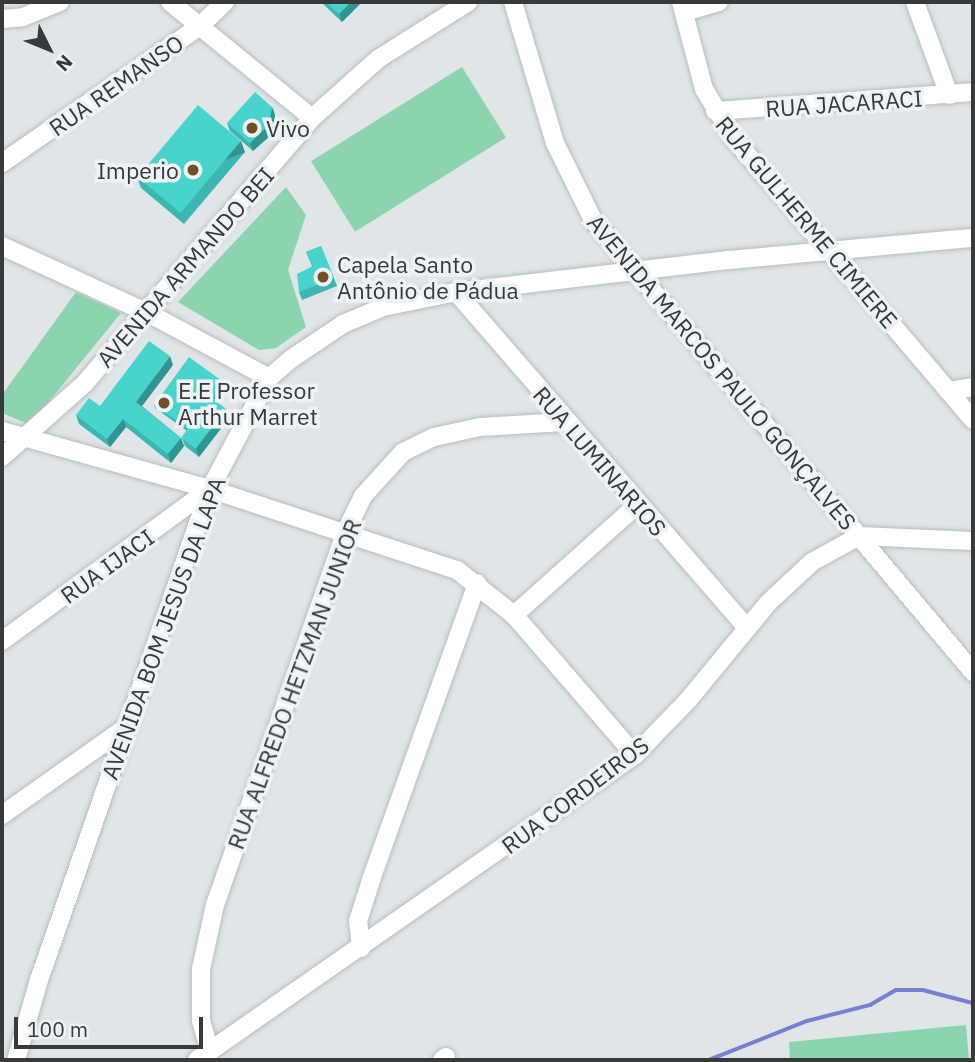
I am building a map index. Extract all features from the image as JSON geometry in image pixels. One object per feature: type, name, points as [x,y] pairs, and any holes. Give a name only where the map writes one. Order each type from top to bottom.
[{"type":"street","points":[[2,19],[23,17],[60,2]]},
{"type":"street","points":[[170,2],[312,118]]},
{"type":"street","name":"RUA REMANSO","points":[[2,163],[201,26],[226,2]]},
{"type":"street","name":"AVENIDA ARMANDO BEI","points":[[2,457],[85,383],[148,313],[312,118],[378,59],[468,2]]},
{"type":"street","name":"AVENIDA MARCOS PAULO GONÇALVES","points":[[513,2],[549,124],[580,200],[633,271],[973,672]]},
{"type":"street","points":[[682,7],[719,2]]},
{"type":"street","points":[[915,2],[949,95]]},
{"type":"street","name":"RUA GULHERME CIMIERE","points":[[682,7],[704,89],[715,111],[973,420]]},
{"type":"street","name":"RUA JACARACI","points":[[715,111],[973,92]]},
{"type":"street","name":"AVENIDA BOM JESUS DA LAPA","points":[[16,1060],[125,728],[210,489],[270,378],[311,343],[343,324],[383,307],[456,292],[830,250],[973,238]]},
{"type":"street","points":[[2,246],[148,313],[270,378]]},
{"type":"street","name":"RUA LUMINARIOS","points":[[456,292],[564,422],[747,628]]},
{"type":"street","points":[[948,391],[973,387]]},
{"type":"street","name":"RUA ALFREDO HETZMAN JUNIOR","points":[[203,1056],[201,969],[215,905],[346,531],[363,496],[385,468],[418,443],[480,427],[564,422]]},
{"type":"street","points":[[2,431],[23,440],[210,489],[435,560],[477,583],[514,615],[635,755]]},
{"type":"street","name":"RUA IJACI","points":[[4,634],[210,489]]},
{"type":"street","points":[[514,615],[638,503]]},
{"type":"street","points":[[859,536],[973,541]]},
{"type":"street","name":"RUA CORDEIROS","points":[[203,1056],[635,755],[689,699],[791,578],[859,536]]},
{"type":"street","points":[[361,948],[358,921],[477,583]]},
{"type":"street","points":[[2,815],[125,728]]},
{"type":"green space","points":[[462,67],[506,137],[355,232],[311,161]]},
{"type":"green space","points":[[286,187],[306,215],[288,270],[306,327],[276,348],[259,350],[178,302]]},
{"type":"green space","points":[[76,292],[121,313],[30,425],[2,413],[2,395]]},
{"type":"green space","points":[[966,1025],[969,1060],[790,1060],[789,1042]]},
{"type":"building","points":[[326,2],[351,2],[339,14]]},
{"type":"building","name":"Vivo","points":[[255,92],[272,107],[269,125],[250,143],[227,123]]},
{"type":"building","name":"Imperio","points":[[198,105],[241,141],[180,213],[138,177]]},
{"type":"building","name":"Capela Santo Antônio de Pádua","points":[[321,246],[334,278],[299,292],[297,274],[313,266],[306,252]]},
{"type":"building","points":[[149,341],[170,356],[136,402],[181,438],[168,454],[123,419],[107,439],[76,415],[89,398],[100,406]]},
{"type":"building","points":[[189,357],[224,382],[189,430],[154,405]]},
{"type":"building","points":[[212,398],[226,409],[195,448],[181,437]]},
{"type":"waterway","points":[[709,1060],[807,1021],[870,1005],[896,990],[923,990],[973,1003]]},
{"type":"place","name":"Vivo","points":[[252,128]]},
{"type":"place","name":"Imperio","points":[[193,170]]},
{"type":"place","name":"Capela Santo Antônio de Pádua","points":[[323,277]]},
{"type":"place","name":"E.E Professor Arthur Marret","points":[[164,403]]}]
